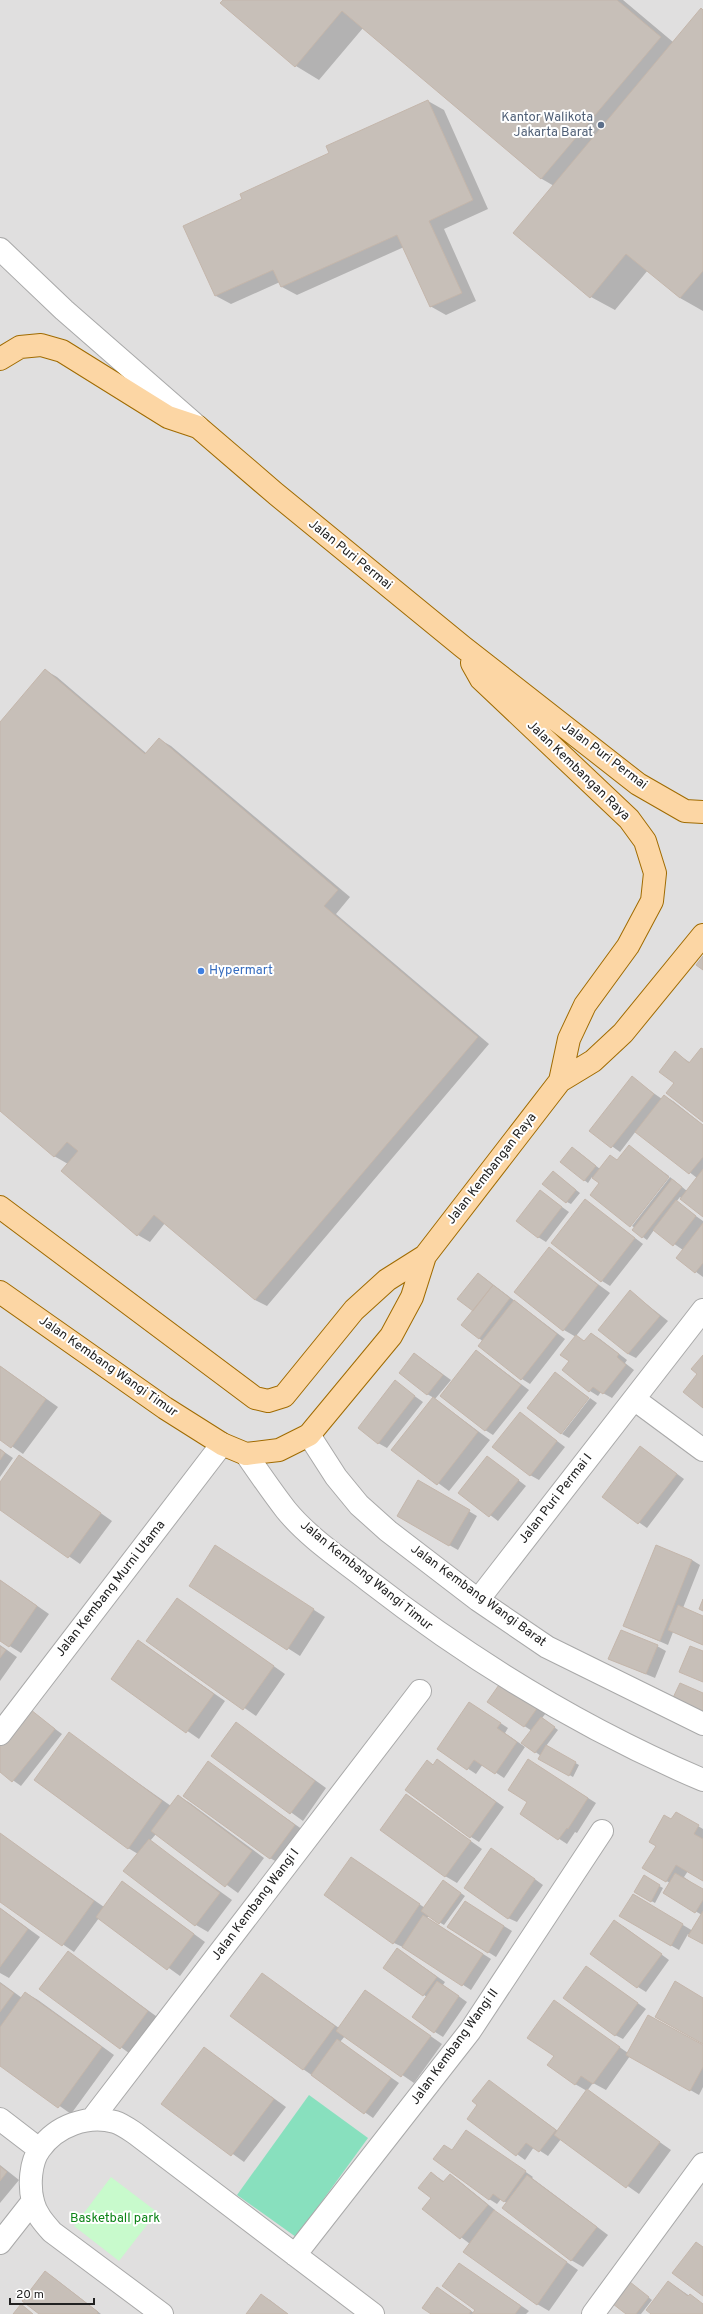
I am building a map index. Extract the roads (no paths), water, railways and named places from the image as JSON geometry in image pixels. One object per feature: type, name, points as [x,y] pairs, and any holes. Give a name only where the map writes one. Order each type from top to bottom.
[{"type":"main road","name":"Jalan Puri Permai","points":[[0,359],[20,347],[41,345],[62,351],[168,418],[198,427],[276,494],[463,646],[638,784],[694,811]]},
{"type":"main road","name":"Jalan Kembangan Raya","points":[[463,646],[481,679],[629,819],[645,841],[654,873],[652,901],[628,946],[584,1005],[569,1039],[560,1082]]},
{"type":"main road","name":"Jalan Kembangan Raya","points":[[0,1207],[255,1398],[268,1401],[284,1396],[354,1310],[387,1280],[425,1256],[560,1082],[593,1061],[623,1033],[703,935]]},
{"type":"main road","name":"Jalan Kembangan Raya","points":[[246,1454],[279,1450],[309,1435],[391,1336],[412,1297],[425,1256]]},
{"type":"main road","name":"Jalan Kembang Wangi Timur","points":[[0,1292],[166,1408],[222,1444],[246,1454]]},
{"type":"street","points":[[0,249],[60,306],[198,427]]},
{"type":"street","name":"Jalan Puri Permai I","points":[[478,1600],[703,1310]]},
{"type":"street","points":[[634,1399],[703,1450]]},
{"type":"street","name":"Jalan Kembang Wangi Barat","points":[[309,1435],[336,1477],[359,1505],[388,1531],[478,1600],[547,1647],[703,1724]]},
{"type":"street","name":"Jalan Kembang Murni Utama","points":[[0,1734],[222,1444]]},
{"type":"street","name":"Jalan Kembang Wangi Timur","points":[[246,1454],[287,1511],[322,1544],[425,1625],[470,1656],[557,1708],[655,1760],[703,1780]]},
{"type":"street","name":"Jalan Kembang Wangi I","points":[[92,2119],[420,1691]]},
{"type":"street","name":"Jalan Kembang Wangi II","points":[[295,2255],[470,2031],[602,1831]]},
{"type":"street","points":[[0,2119],[39,2149]]},
{"type":"street","points":[[162,2314],[52,2232],[40,2218],[33,2201],[31,2172],[39,2149],[64,2127],[92,2119],[116,2122],[136,2134],[373,2314]]},
{"type":"street","points":[[593,2314],[703,2164]]},
{"type":"street","points":[[0,2243],[33,2201]]},
{"type":"place","name":"Kantor Walikota Jakarta Barat","points":[[601,125]]},
{"type":"place","name":"Hypermart","points":[[201,971]]},
{"type":"park label","name":"Basketball park","points":[[115,2219]]}]
